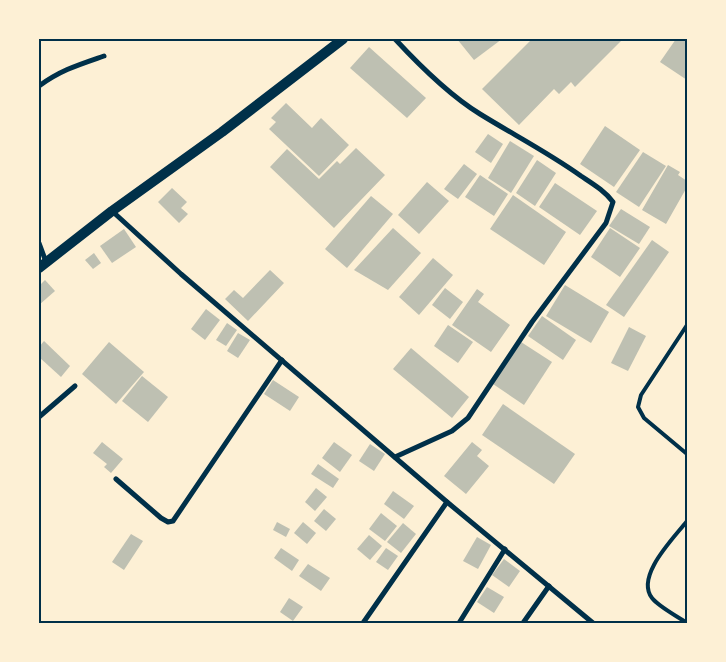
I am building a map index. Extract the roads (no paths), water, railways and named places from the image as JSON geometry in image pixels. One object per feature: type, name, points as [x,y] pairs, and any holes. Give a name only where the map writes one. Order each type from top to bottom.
[{"type":"main road","points":[[42,265],[112,211],[222,132],[336,41]]},
{"type":"street","points":[[395,39],[458,98],[480,114],[564,164],[607,194],[613,202],[606,223],[532,322],[468,418],[452,431],[395,457]]},
{"type":"street","points":[[39,86],[67,68],[104,56]]},
{"type":"street","points":[[112,211],[181,274],[447,502],[594,623]]},
{"type":"street","points":[[39,243],[42,265]]},
{"type":"street","points":[[116,479],[161,518],[168,522],[173,520],[282,360]]},
{"type":"street","points":[[39,418],[75,386]]},
{"type":"street","points":[[363,623],[447,502]]},
{"type":"street","points":[[459,623],[505,549]]},
{"type":"street","points":[[523,623],[549,586]]},
{"type":"lane","points":[[687,325],[641,395],[638,407],[644,418],[687,454]]},
{"type":"lane","points":[[687,521],[652,566],[647,580],[647,589],[653,599],[687,623]]}]
